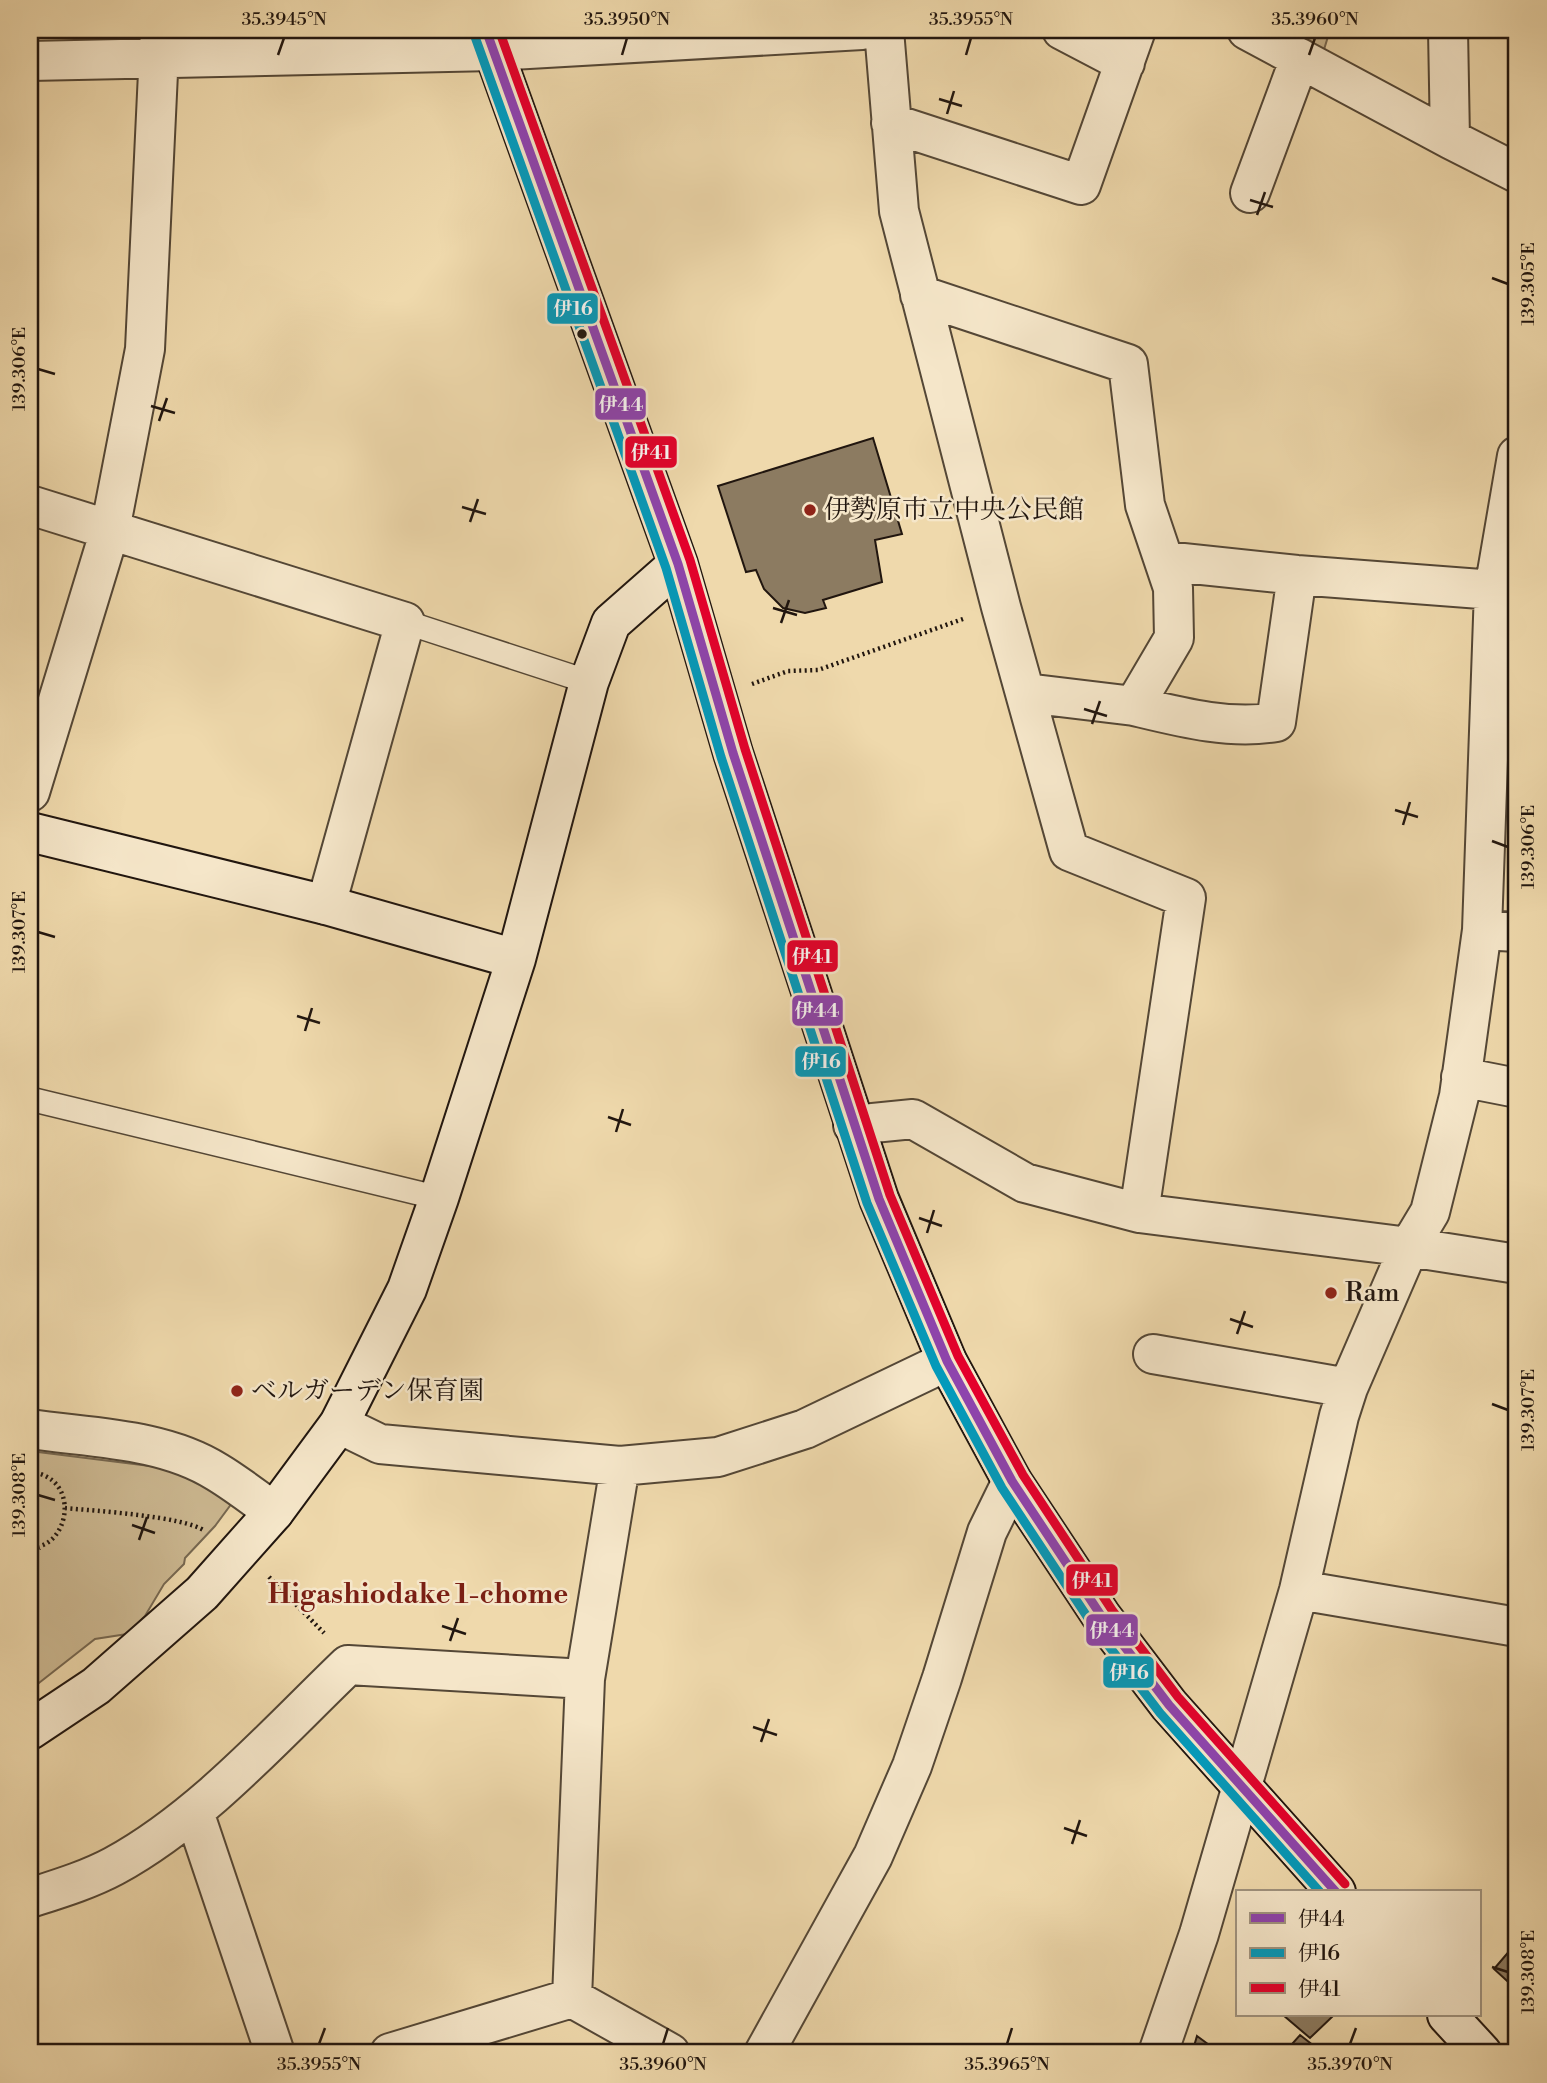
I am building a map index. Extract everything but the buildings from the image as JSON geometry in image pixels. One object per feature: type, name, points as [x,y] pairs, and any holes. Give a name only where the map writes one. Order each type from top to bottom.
[{"type":"street","points":[[30,61],[159,44],[490,40],[862,30]]},
{"type":"street","points":[[884,30],[899,211],[1001,607],[1069,851],[1186,898],[1139,1213]]},
{"type":"street","points":[[891,122],[1081,185],[1130,47],[1062,30]]},
{"type":"street","points":[[1247,30],[1517,173]]},
{"type":"street","points":[[1448,30],[1450,139]]},
{"type":"street","points":[[490,40],[678,564],[716,697],[853,1125],[884,1212],[947,1361],[1012,1481],[1101,1617],[1169,1705],[1334,1890]]},
{"type":"street","points":[[30,792],[110,530],[145,349],[159,44]]},
{"type":"street","points":[[1250,193],[1300,58]]},
{"type":"street","points":[[919,295],[1128,365],[1145,505],[1173,588],[1174,638],[1134,706]]},
{"type":"street","points":[[1158,2053],[1199,1934],[1299,1590],[1339,1416],[1348,1388],[1409,1247],[1430,1212],[1499,931],[1494,590],[1515,477]]},
{"type":"street","points":[[30,505],[405,622],[326,905]]},
{"type":"street","points":[[1164,561],[1297,575],[1494,590]]},
{"type":"street","points":[[30,1730],[96,1686],[202,1594],[274,1512],[339,1424],[407,1289],[439,1198],[516,959],[589,682],[611,623],[678,564]]},
{"type":"street","points":[[1026,693],[1134,706],[1196,720],[1259,725],[1276,722],[1297,575]]},
{"type":"street","points":[[30,832],[326,905],[516,959]]},
{"type":"street","points":[[1461,1077],[1517,1088]]},
{"type":"street","points":[[853,1125],[913,1119],[1025,1183],[1139,1213],[1409,1247],[1517,1264]]},
{"type":"street","points":[[1153,1354],[1348,1388]]},
{"type":"street","points":[[339,1424],[380,1444],[620,1466],[718,1457],[793,1433],[947,1361]]},
{"type":"street","points":[[30,1429],[149,1445],[183,1456],[217,1471],[274,1512]]},
{"type":"street","points":[[572,1998],[585,1679],[620,1466]]},
{"type":"street","points":[[764,2053],[873,1856],[912,1766],[987,1532],[1012,1481]]},
{"type":"street","points":[[1299,1590],[1517,1627]]},
{"type":"street","points":[[30,1898],[114,1866],[194,1812],[348,1665],[585,1679]]},
{"type":"street","points":[[194,1812],[275,2053]]},
{"type":"street","points":[[390,2053],[572,1998],[670,2053]]},
{"type":"street","points":[[1448,2016],[1482,2053]]},
{"type":"lane","points":[[405,622],[589,682]]},
{"type":"lane","points":[[30,1099],[439,1198]]},
{"type":"path","points":[[716,697],[788,671],[818,670],[1001,607]]},
{"type":"path","points":[[30,1472],[44,1474],[55,1482],[62,1492],[65,1508],[62,1523],[51,1541],[39,1548],[30,1563]]},
{"type":"path","points":[[65,1508],[185,1524],[198,1527],[215,1537]]},
{"type":"path","points":[[30,1547],[39,1548]]},
{"type":"path","points":[[267,1574],[337,1646],[348,1665]]},
{"type":"shaded area","points":[[1277,30],[1330,30],[1322,56]]},
{"type":"shaded area","points":[[30,1451],[166,1468],[205,1484],[232,1503],[185,1558],[184,1564],[164,1584],[145,1616],[127,1634],[95,1639],[30,1690]]},
{"type":"transit line","name":"伊44","points":[[486,30],[678,564],[733,753],[879,1199],[947,1361],[1012,1481],[1102,1617],[1169,1705],[1334,1890]]},
{"type":"transit line","name":"伊41","points":[[499,30],[690,560],[745,749],[890,1195],[958,1356],[1023,1475],[1112,1610],[1178,1697],[1345,1884]]},
{"type":"transit line","name":"伊16","points":[[474,34],[666,568],[721,757],[867,1203],[936,1366],[1002,1488],[1092,1624],[1160,1713],[1318,1890]]},
{"type":"place","name":"伊勢原市立中央公民館","points":[[810,510]]},
{"type":"place","name":"Ram","points":[[1331,1293]]},
{"type":"place","name":"ベルガーデン保育園","points":[[237,1391]]},
{"type":"district","name":"Higashiodake 1-chome","points":[[418,1594]]}]
